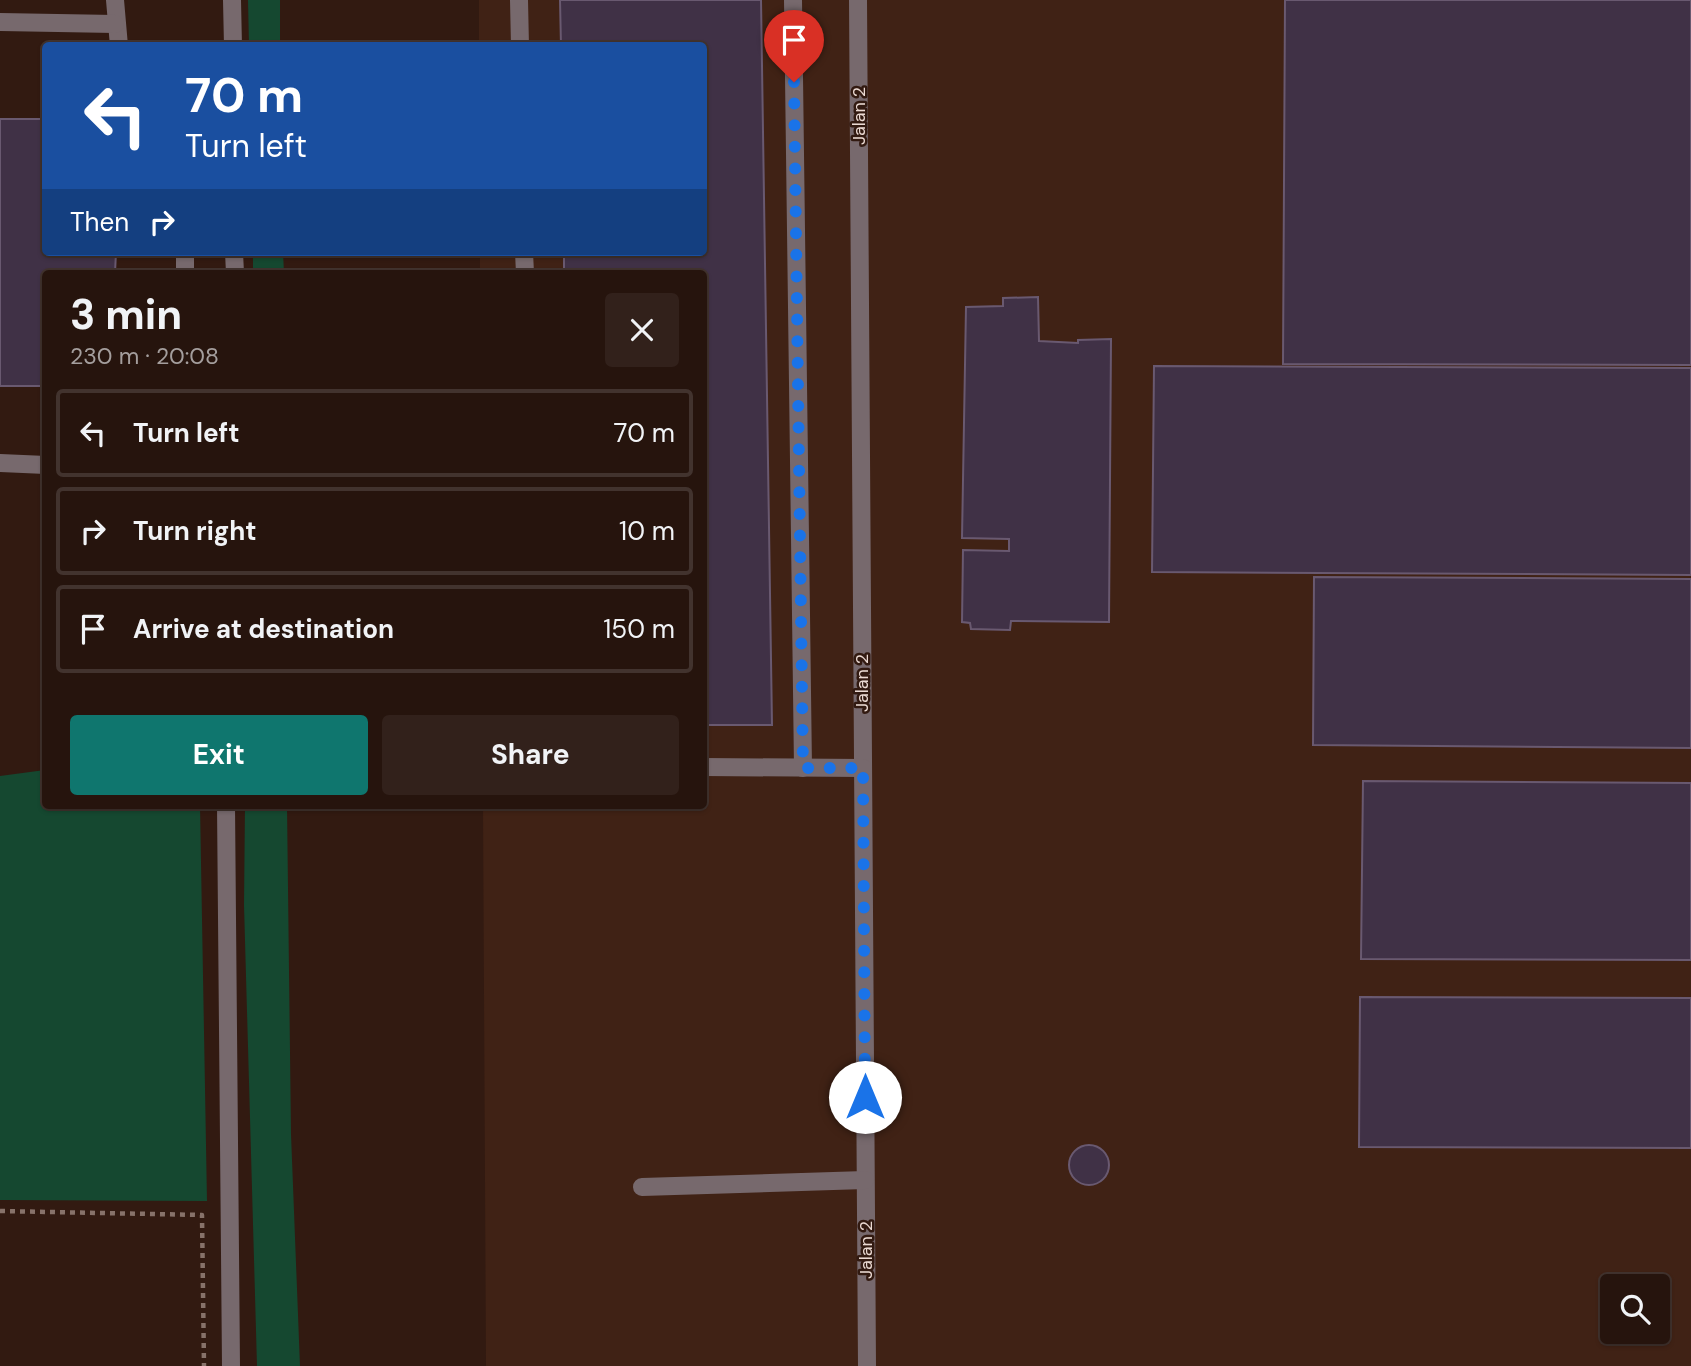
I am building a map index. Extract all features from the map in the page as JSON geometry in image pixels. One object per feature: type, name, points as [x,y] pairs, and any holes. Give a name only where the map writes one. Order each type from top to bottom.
[{"type":"street","points":[[115,0],[118,42]]},
{"type":"street","points":[[232,0],[233,42]]},
{"type":"street","points":[[519,0],[520,42]]},
{"type":"street","points":[[793,0],[803,768]]},
{"type":"street","name":"Jalan 2","points":[[858,0],[867,1366]]},
{"type":"street","points":[[0,22],[115,24]]},
{"type":"street","points":[[0,463],[42,465]]},
{"type":"street","points":[[707,767],[863,768]]},
{"type":"street","points":[[226,809],[232,1366]]},
{"type":"street","points":[[642,1187],[865,1180]]},
{"type":"path","points":[[0,1211],[202,1215],[204,1366]]},
{"type":"shaded area","points":[[479,0],[1691,0],[1691,1366],[486,1366],[483,809],[707,809],[707,270],[480,270],[480,256],[707,256],[707,42],[479,42]]},
{"type":"green space","points":[[248,0],[280,0],[280,42],[249,42]]},
{"type":"green space","points":[[253,256],[283,256],[284,270],[253,270]]},
{"type":"green space","points":[[42,770],[42,809],[200,809],[207,1201],[0,1200],[0,776]]},
{"type":"green space","points":[[245,809],[287,809],[291,1134],[300,1366],[257,1366],[244,905]]},
{"type":"building","points":[[560,0],[761,0],[772,725],[707,725],[707,270],[564,270],[564,256],[707,256],[707,42],[561,42]]},
{"type":"building","points":[[1285,0],[1691,0],[1691,365],[1283,364]]},
{"type":"building","points":[[0,119],[42,119],[42,256],[116,256],[115,270],[42,270],[42,386],[0,386]]},
{"type":"building","points":[[1038,297],[1039,341],[1078,343],[1078,340],[1111,339],[1109,622],[1011,621],[1010,630],[971,629],[970,623],[962,622],[963,550],[1009,551],[1009,539],[962,538],[966,307],[1003,306],[1003,298]]},
{"type":"building","points":[[1154,366],[1691,368],[1691,575],[1152,572]]},
{"type":"building","points":[[1314,577],[1691,579],[1691,748],[1313,745]]},
{"type":"building","points":[[1363,781],[1691,783],[1691,960],[1361,959]]},
{"type":"building","points":[[1360,997],[1691,998],[1691,1148],[1359,1147]]},
{"type":"building","points":[[1089,1145],[1097,1146],[1103,1151],[1108,1157],[1108,1173],[1103,1179],[1097,1184],[1089,1185],[1081,1184],[1075,1179],[1070,1173],[1069,1165],[1070,1157],[1075,1151],[1081,1146]]},
{"type":"route","points":[[794,82],[803,768],[863,768],[865,1097]]}]
